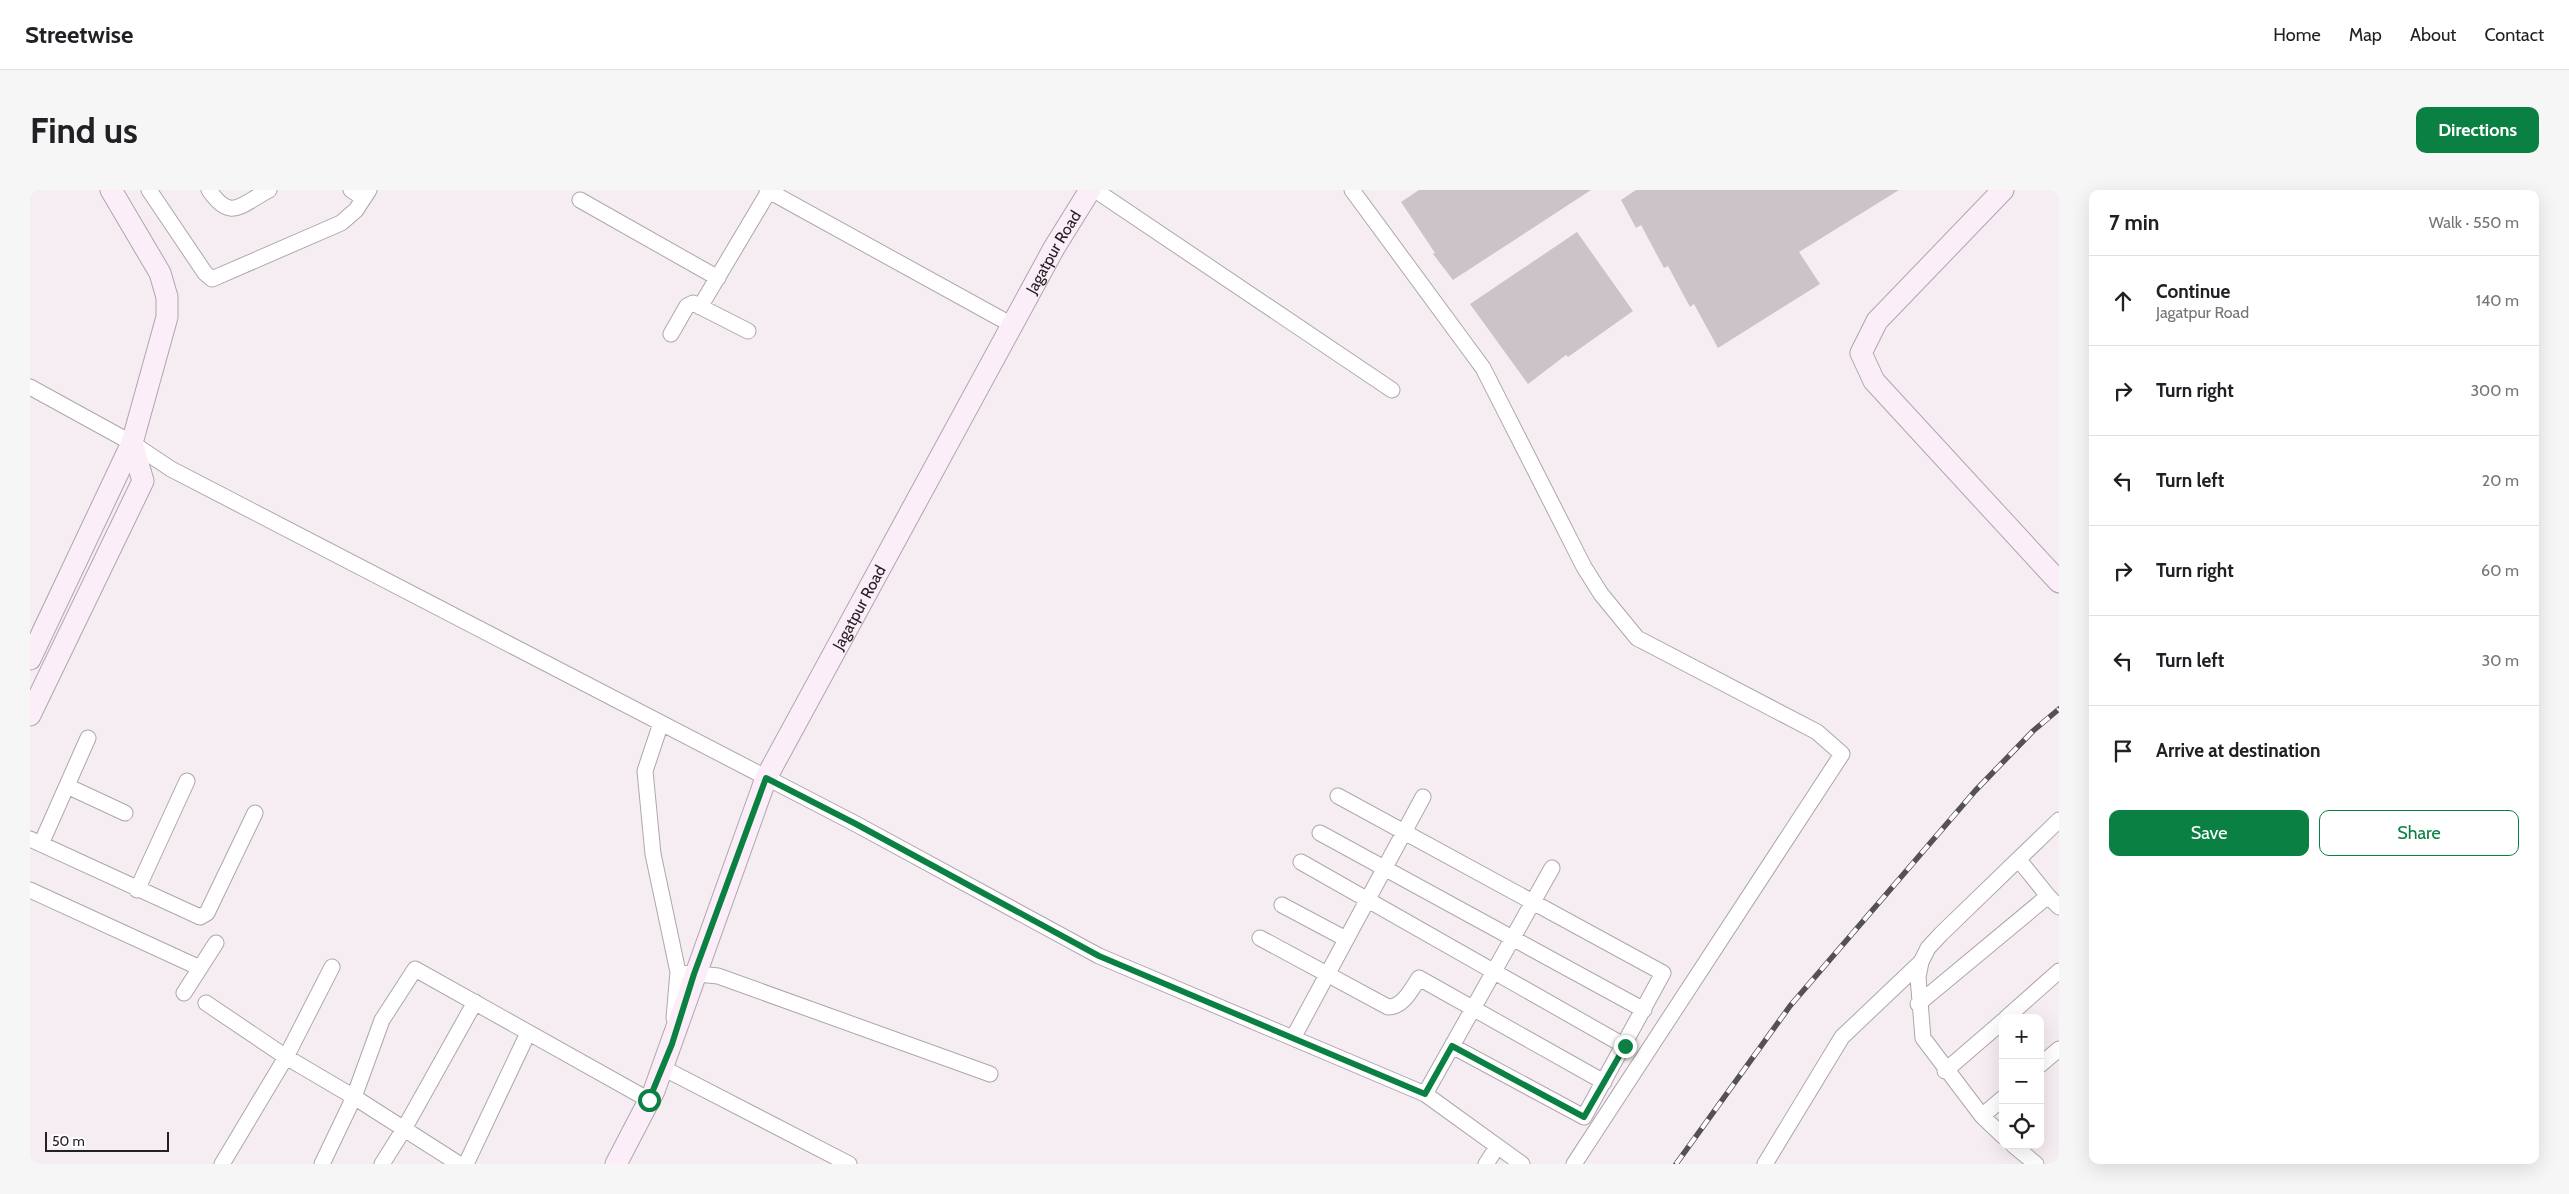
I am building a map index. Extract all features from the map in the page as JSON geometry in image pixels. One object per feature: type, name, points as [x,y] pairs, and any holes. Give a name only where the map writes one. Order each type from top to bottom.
[{"type":"street","points":[[30,660],[132,443],[168,317],[167,296],[160,273],[111,190]]},
{"type":"street","points":[[150,190],[205,273],[212,279],[340,223],[356,210],[367,194],[351,190]]},
{"type":"street","points":[[209,190],[219,204],[226,209],[234,209],[268,190]]},
{"type":"street","name":"Jagatpur Road","points":[[616,1164],[663,1068],[672,1044],[686,973],[766,778],[1054,248],[1090,190]]},
{"type":"street","points":[[1095,190],[1392,390]]},
{"type":"street","points":[[1352,190],[1483,368],[1584,567],[1601,594],[1637,638],[1817,732],[1842,754],[1574,1164]]},
{"type":"street","points":[[2003,190],[1877,321],[1861,353],[1874,381],[2059,582]]},
{"type":"street","points":[[700,307],[768,191],[1012,325]]},
{"type":"street","points":[[580,200],[718,278]]},
{"type":"street","points":[[671,334],[687,306],[693,303],[748,331]]},
{"type":"street","points":[[30,386],[132,443],[171,469],[856,824],[1099,956],[1425,1094],[1522,1164]]},
{"type":"street","points":[[30,715],[143,482],[132,443]]},
{"type":"street","name":"Jagatpur Road","points":[[661,723],[645,771],[653,854],[686,973]]},
{"type":"street","points":[[88,738],[66,786],[35,841],[194,916],[204,916],[256,814]]},
{"type":"street","points":[[137,890],[187,781]]},
{"type":"street","points":[[66,786],[125,813]]},
{"type":"street","points":[[1338,796],[1663,973],[1625,1046],[1584,1117],[1452,1046]]},
{"type":"street","points":[[1293,1038],[1423,797]]},
{"type":"street","points":[[1765,1164],[1842,1037],[1920,962],[1928,948],[1940,934],[2059,820]]},
{"type":"street","points":[[1320,833],[1644,1010]]},
{"type":"street","points":[[2019,860],[2059,907]]},
{"type":"street","points":[[1300,862],[1369,899],[1625,1046]]},
{"type":"street","points":[[1425,1094],[1552,868]]},
{"type":"street","points":[[30,890],[200,968]]},
{"type":"street","points":[[1918,1004],[2048,896]]},
{"type":"street","points":[[1282,905],[1346,939]]},
{"type":"street","points":[[1260,938],[1388,1007],[1395,1007],[1403,1001],[1419,978],[1472,1010],[1604,1082]]},
{"type":"street","points":[[184,993],[216,943]]},
{"type":"street","points":[[1920,962],[1918,1004],[1923,1038],[1945,1071],[1982,1116],[1999,1132]]},
{"type":"street","points":[[222,1164],[286,1057],[332,967]]},
{"type":"street","points":[[322,1164],[354,1097],[382,1020],[415,970],[649,1100]]},
{"type":"street","points":[[2011,1014],[2059,971]]},
{"type":"street","points":[[686,973],[718,976],[990,1074]]},
{"type":"street","points":[[382,1164],[404,1129],[474,1002]]},
{"type":"street","points":[[206,1003],[286,1057],[354,1097],[460,1164]]},
{"type":"street","points":[[1945,1071],[1999,1024]]},
{"type":"street","points":[[466,1164],[528,1032]]},
{"type":"street","points":[[2044,1061],[2059,1048]]},
{"type":"street","points":[[663,1068],[850,1164]]},
{"type":"street","points":[[1982,1116],[1999,1101]]},
{"type":"street","points":[[1486,1164],[1497,1147]]},
{"type":"street","points":[[2016,1149],[2026,1161]]},
{"type":"building","points":[[1419,190],[1591,190],[1453,280],[1433,254],[1435,253],[1401,202]]},
{"type":"building","points":[[1636,190],[1899,190],[1799,252],[1820,284],[1718,348],[1694,304],[1690,307],[1668,266],[1664,268],[1641,225],[1636,228],[1621,200]]},
{"type":"building","points":[[1577,232],[1633,311],[1568,357],[1566,355],[1528,384],[1470,304]]},
{"type":"railway","points":[[1676,1164],[1790,1006],[1975,791],[2033,731],[2059,709]]},
{"type":"route","points":[[649,1100],[672,1044],[694,974],[766,778],[856,824],[1099,956],[1425,1094],[1452,1046],[1584,1117],[1625,1046]]}]
